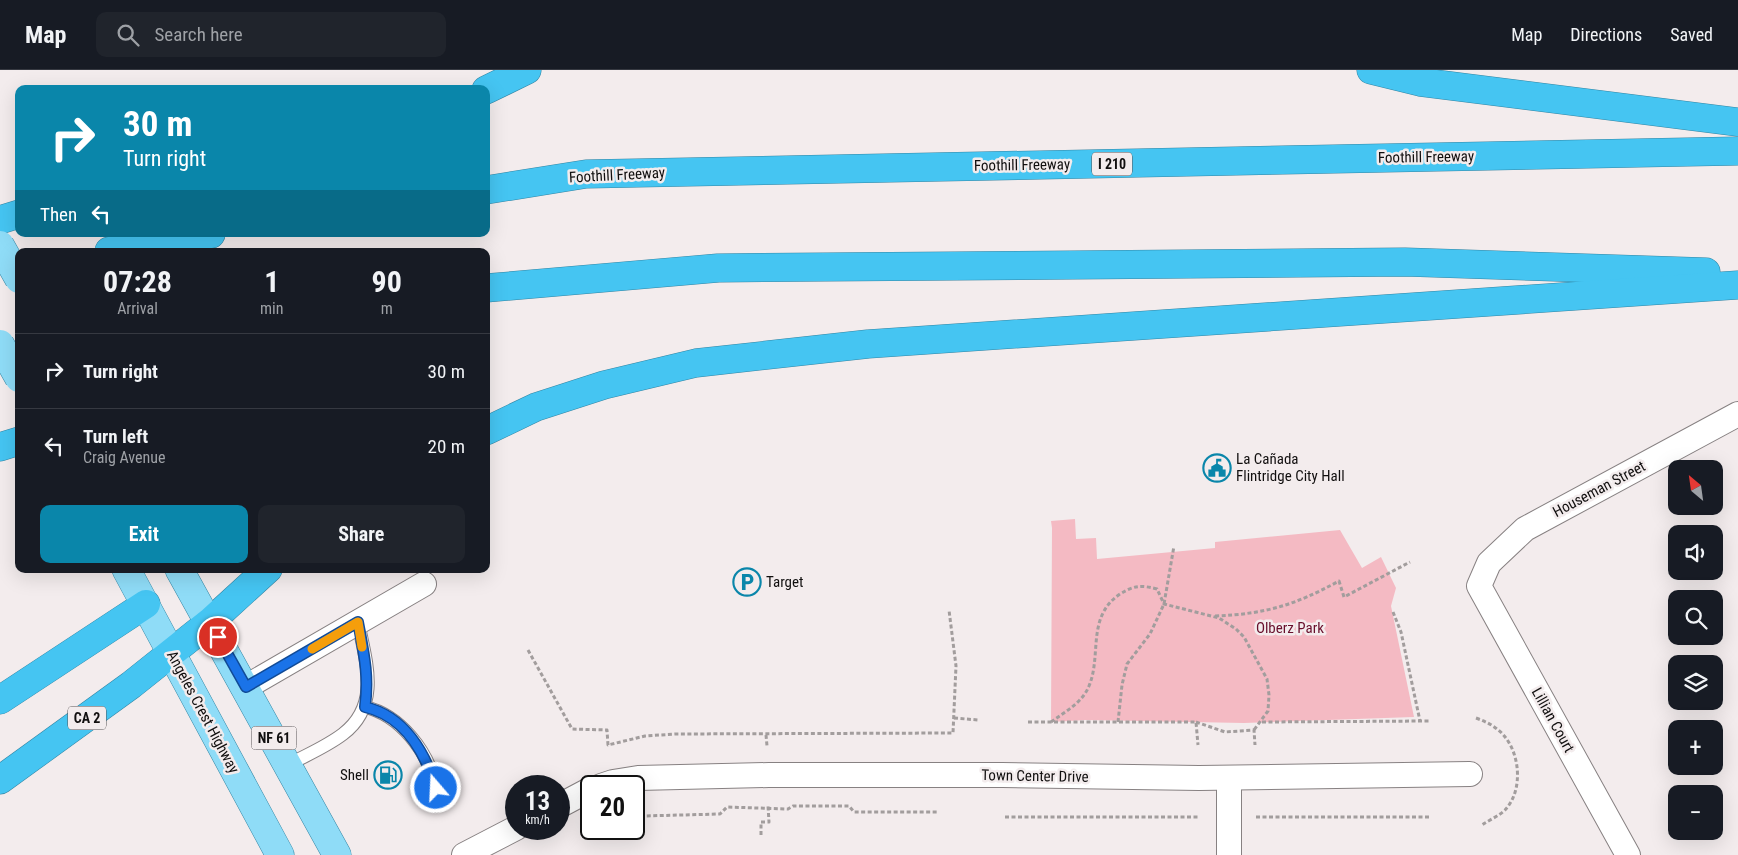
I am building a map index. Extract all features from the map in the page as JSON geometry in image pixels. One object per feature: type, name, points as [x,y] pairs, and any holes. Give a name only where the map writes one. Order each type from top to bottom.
[{"type":"highway","points":[[490,88],[527,70]]},
{"type":"highway","points":[[1371,70],[1420,82],[1738,122]]},
{"type":"highway","name":"Foothill Freeway","points":[[490,189],[586,174],[1738,151]]},
{"type":"highway","points":[[0,220],[15,215]]},
{"type":"highway","points":[[127,248],[193,237]]},
{"type":"highway","points":[[490,288],[738,267],[1405,262],[1738,273]]},
{"type":"highway","points":[[0,280],[15,276]]},
{"type":"highway","points":[[490,429],[536,408],[604,385],[706,362],[878,343],[1738,285]]},
{"type":"highway","points":[[0,378],[15,374]]},
{"type":"highway","points":[[0,447],[15,442]]},
{"type":"highway","points":[[210,622],[264,573]]},
{"type":"highway","points":[[0,700],[146,604]]},
{"type":"highway","name":"CA 2","points":[[0,780],[110,701],[210,622]]},
{"type":"main road","points":[[0,245],[15,272]]},
{"type":"main road","points":[[0,344],[15,371]]},
{"type":"main road","name":"Angeles Crest Highway","points":[[128,573],[280,855]]},
{"type":"main road","points":[[182,573],[210,622]]},
{"type":"main road","name":"NF 61","points":[[210,622],[337,855]]},
{"type":"street","name":"Houseman Street","points":[[1479,586],[1489,564],[1525,529],[1738,414]]},
{"type":"street","points":[[246,687],[424,584]]},
{"type":"street","name":"Lillian Court","points":[[1479,586],[1628,855]]},
{"type":"street","name":"Town Center Drive","points":[[645,778],[750,775],[973,775],[1229,778],[1470,774]]},
{"type":"street","points":[[1229,778],[1229,855]]},
{"type":"street","points":[[464,855],[505,834]]},
{"type":"lane","points":[[288,765],[343,734],[357,721],[365,707],[368,686],[358,622]]},
{"type":"lane","points":[[365,707],[378,710],[394,720],[421,751],[430,768],[436,788],[436,806]]},
{"type":"path","points":[[1118,722],[1122,685],[1127,664],[1150,634],[1164,604],[1174,546]]},
{"type":"path","points":[[1051,722],[1080,701],[1090,685],[1095,640],[1099,623],[1112,600],[1130,588],[1142,586],[1156,589],[1164,604],[1213,616],[1244,615],[1280,608],[1310,596],[1339,581],[1344,597],[1410,562]]},
{"type":"path","points":[[528,650],[572,729],[607,730],[608,745],[645,736],[676,734],[953,733],[956,666],[949,610]]},
{"type":"path","points":[[1393,612],[1401,632],[1420,721]]},
{"type":"path","points":[[1028,722],[1196,722],[1225,732],[1254,730],[1268,711],[1267,679],[1244,637],[1236,629],[1213,616]]},
{"type":"path","points":[[954,718],[978,720]]},
{"type":"path","points":[[1476,718],[1499,730],[1510,745],[1516,761],[1518,777],[1514,796],[1505,810],[1482,824]]},
{"type":"path","points":[[1261,722],[1430,720]]},
{"type":"path","points":[[1196,722],[1198,744]]},
{"type":"path","points":[[1254,730],[1255,745]]},
{"type":"path","points":[[766,735],[767,746]]},
{"type":"path","points":[[761,835],[761,822],[769,822],[768,806]]},
{"type":"path","points":[[645,816],[720,814],[727,807],[768,806],[848,806],[854,812],[937,812]]},
{"type":"path","points":[[1005,817],[1199,817]]},
{"type":"path","points":[[1256,818],[1431,817]]},
{"type":"green space","name":"Olberz Park","points":[[1075,519],[1076,539],[1096,538],[1097,559],[1215,548],[1215,542],[1340,530],[1362,568],[1381,557],[1396,588],[1391,606],[1414,717],[1244,723],[1086,720],[1051,722],[1051,521]]},
{"type":"slow traffic","points":[[312,649],[358,622],[362,647]]},
{"type":"place","name":"La Cañada Flintridge City Hall","points":[[1217,468]]},
{"type":"place","name":"Target","points":[[747,582]]},
{"type":"place","name":"Shell","points":[[388,775]]},
{"type":"route","points":[[218,637],[246,687],[358,622],[368,686],[365,707],[378,710],[394,720],[406,732],[421,751],[430,768],[436,788]]}]
